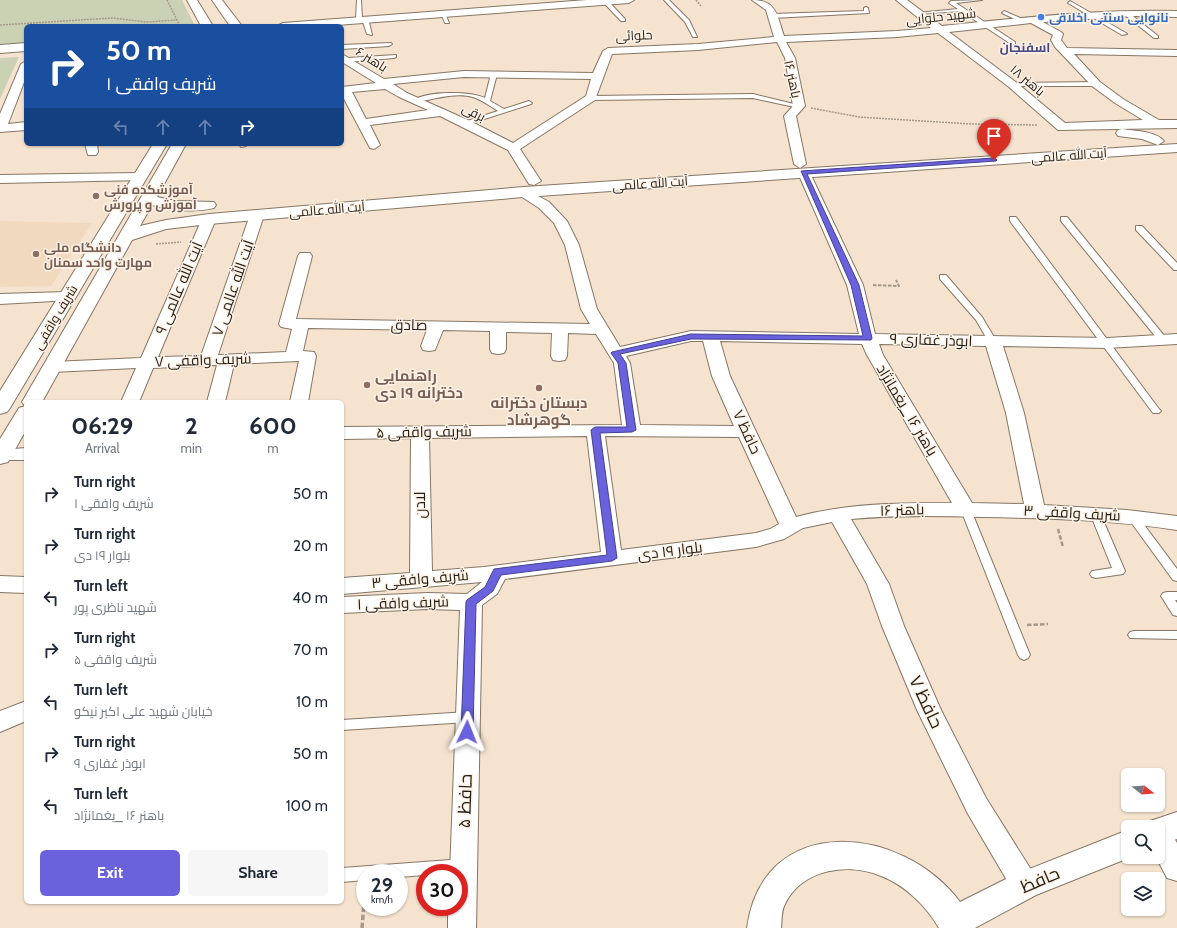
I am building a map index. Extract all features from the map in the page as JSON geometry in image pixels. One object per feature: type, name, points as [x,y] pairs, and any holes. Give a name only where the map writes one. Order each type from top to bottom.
[{"type":"main road","points":[[192,0],[206,24]]},
{"type":"main road","points":[[217,0],[235,24]]},
{"type":"main road","points":[[310,24],[409,17],[445,18],[605,1],[629,0]]},
{"type":"main road","points":[[338,24],[363,20]]},
{"type":"main road","points":[[0,49],[24,47]]},
{"type":"main road","points":[[0,57],[24,55]]},
{"type":"main road","name":"آیت الله عالمی","points":[[1131,147],[1158,141],[1177,139]]},
{"type":"main road","name":"شریف واقفی","points":[[0,408],[159,146]]},
{"type":"main road","name":"شریف واقفی","points":[[33,400],[178,146]]},
{"type":"main road","name":"آیت الله عالمی","points":[[126,237],[145,229],[168,223],[187,214],[529,186],[1131,147],[1177,148]]},
{"type":"main road","name":"آیت الله عالمی","points":[[148,199],[187,214],[209,219],[529,186]]},
{"type":"main road","points":[[0,456],[24,415]]},
{"type":"main road","points":[[1165,830],[1177,825]]},
{"type":"main road","name":"حافظ","points":[[955,925],[1025,885],[1121,847]]},
{"type":"main road","points":[[764,928],[767,906],[780,883],[800,866],[825,857],[854,855],[884,861],[912,875],[936,896],[955,925]]},
{"type":"street","name":"باهنر ۱۶","points":[[757,0],[770,9],[780,39],[790,58],[799,106],[790,116],[802,169]]},
{"type":"street","name":"باهنر ۱۸","points":[[901,0],[1013,85],[1062,127]]},
{"type":"street","name":"شهید حلوایی","points":[[780,39],[897,34],[1091,15],[1177,14]]},
{"type":"street","points":[[1028,20],[1058,34],[1056,40],[1096,84],[1119,101],[1156,123]]},
{"type":"street","name":"حلوائی","points":[[591,98],[597,76],[608,51],[698,47],[780,39]]},
{"type":"street","points":[[1065,51],[1177,53]]},
{"type":"street","name":"باهنر ۶","points":[[345,58],[385,83]]},
{"type":"street","points":[[24,69],[0,128],[24,126]]},
{"type":"street","points":[[344,90],[442,75],[494,74],[597,76]]},
{"type":"street","name":"برقی","points":[[385,83],[403,95],[466,123],[513,148],[529,186]]},
{"type":"street","points":[[344,92],[374,145]]},
{"type":"street","points":[[513,148],[591,98]]},
{"type":"street","points":[[362,123],[442,112]]},
{"type":"street","points":[[1062,127],[1156,123],[1177,124]]},
{"type":"street","points":[[1077,126],[1144,136],[1158,141]]},
{"type":"street","name":"باهنر ۱۶ _یغمانژاد","points":[[802,169],[855,285],[868,338],[875,355],[966,510]]},
{"type":"street","points":[[0,179],[139,178]]},
{"type":"street","points":[[529,186],[544,205],[560,221],[572,245],[589,309],[622,363],[632,430]]},
{"type":"street","name":"آیت الله عالمی ۷","points":[[208,360],[257,215]]},
{"type":"street","name":"آیت الله عالمی ۹","points":[[131,400],[209,219]]},
{"type":"street","name":"صادق","points":[[305,256],[287,324],[382,332],[437,326],[601,329]]},
{"type":"street","points":[[0,299],[66,297]]},
{"type":"street","points":[[293,356],[301,324]]},
{"type":"street","points":[[429,346],[437,326]]},
{"type":"street","points":[[498,327],[498,349]]},
{"type":"street","points":[[558,356],[560,328]]},
{"type":"street","name":"ابوذر غفاری ۹","points":[[615,353],[691,336],[1107,343],[1170,339]]},
{"type":"street","name":"حافظ ۷","points":[[710,336],[721,376],[790,525]]},
{"type":"street","points":[[993,342],[1015,413],[1035,511]]},
{"type":"street","name":"شریف واقفی ۷","points":[[52,367],[308,356],[299,400]]},
{"type":"street","points":[[217,400],[227,359]]},
{"type":"street","points":[[595,430],[612,558]]},
{"type":"street","name":"شریف واقفی ۵","points":[[344,433],[595,430],[746,432]]},
{"type":"street","name":"لادن","points":[[420,432],[421,579]]},
{"type":"street","points":[[0,456],[24,454]]},
{"type":"street","name":"باهنر ۱۶","points":[[838,514],[936,509],[966,510]]},
{"type":"street","name":"شریف واقفی ۳","points":[[966,510],[1035,511],[1132,516],[1177,523]]},
{"type":"street","name":"حافظ ۷","points":[[838,514],[878,584],[892,626],[929,710],[977,806],[1025,885]]},
{"type":"street","name":"بلوار ۱۹ دی","points":[[498,572],[756,540],[777,533],[790,525],[838,514]]},
{"type":"street","name":"شریف وافقی ۳","points":[[344,586],[498,572]]},
{"type":"street","name":"شریف وافقی ۱","points":[[344,605],[427,601],[471,602],[489,589],[498,572]]},
{"type":"street","points":[[0,584],[24,585]]},
{"type":"street","name":"حافظ ۵","points":[[464,864],[471,602]]},
{"type":"street","points":[[0,722],[24,711]]},
{"type":"street","points":[[1165,846],[1177,869]]},
{"type":"street","name":"حافظ ۵","points":[[462,916],[462,928]]},
{"type":"lane","points":[[359,0],[363,20],[370,34]]},
{"type":"lane","points":[[666,0],[687,20],[695,36]]},
{"type":"lane","points":[[980,0],[951,2],[960,10],[1013,43]]},
{"type":"lane","points":[[605,1],[623,20]]},
{"type":"lane","points":[[1070,2],[1124,34]]},
{"type":"lane","points":[[772,16],[867,12],[866,8]]},
{"type":"lane","points":[[919,13],[960,10]]},
{"type":"lane","points":[[855,12],[862,19]]},
{"type":"lane","points":[[1004,12],[1028,20]]},
{"type":"lane","points":[[1127,14],[1156,37]]},
{"type":"lane","points":[[344,47],[389,44]]},
{"type":"lane","points":[[345,58],[394,56]]},
{"type":"lane","points":[[487,102],[494,74]]},
{"type":"lane","points":[[1013,85],[1096,84]]},
{"type":"lane","points":[[417,100],[456,94],[468,95],[487,102],[503,111]]},
{"type":"lane","points":[[591,98],[753,96],[799,106]]},
{"type":"lane","points":[[466,123],[529,103]]},
{"type":"lane","points":[[1013,218],[1156,411]]},
{"type":"lane","points":[[1064,219],[1170,339]]},
{"type":"lane","points":[[1139,228],[1177,268]]},
{"type":"lane","points":[[943,277],[979,320],[993,342]]},
{"type":"lane","points":[[966,510],[1024,655]]},
{"type":"lane","points":[[1095,514],[1119,571],[1096,574]]},
{"type":"lane","points":[[1132,516],[1177,577]]},
{"type":"lane","points":[[1177,596],[1167,596],[1177,612]]},
{"type":"lane","points":[[1134,636],[1177,636]]},
{"type":"lane","points":[[344,725],[468,717]]},
{"type":"lane","points":[[344,875],[416,869]]},
{"type":"path","points":[[167,0],[179,24]]},
{"type":"path","points":[[696,0],[701,6]]},
{"type":"path","points":[[0,25],[113,18],[146,22],[177,20]]},
{"type":"path","points":[[799,106],[839,115],[859,117],[962,124],[1062,127]]},
{"type":"path","points":[[855,285],[899,286],[896,280]]},
{"type":"path","points":[[1013,626],[1048,624]]},
{"type":"path","points":[[362,928],[363,916]]},
{"type":"shaded area","name":"دانشگاه ملی مهارت واحد سمنان","points":[[0,221],[92,223],[51,286],[0,287]]},
{"type":"green space","points":[[0,0],[182,0],[194,24],[24,24],[24,44],[0,46]]},
{"type":"green space","points":[[19,57],[0,99],[0,58]]},
{"type":"place","name":"نانوایی سنتی اخلاقی","points":[[1041,17]]},
{"type":"place","name":"آموزشکده فنی آموزش و پرورش","points":[[96,196]]},
{"type":"place","name":"دانشگاه ملی مهارت واحد سمنان","points":[[36,254]]},
{"type":"place","name":"راهنمایی دخترانه ۱۹ دی","points":[[367,385]]},
{"type":"place","name":"دبستان دخترانه گوهرشاد","points":[[539,388]]},
{"type":"district","name":"اسفنجان","points":[[1025,47]]},
{"type":"route","points":[[467,732],[471,602],[489,589],[498,572],[612,558],[595,430],[632,430],[622,363],[615,353],[670,342],[691,336],[868,338],[855,285],[804,173],[994,160]]}]
